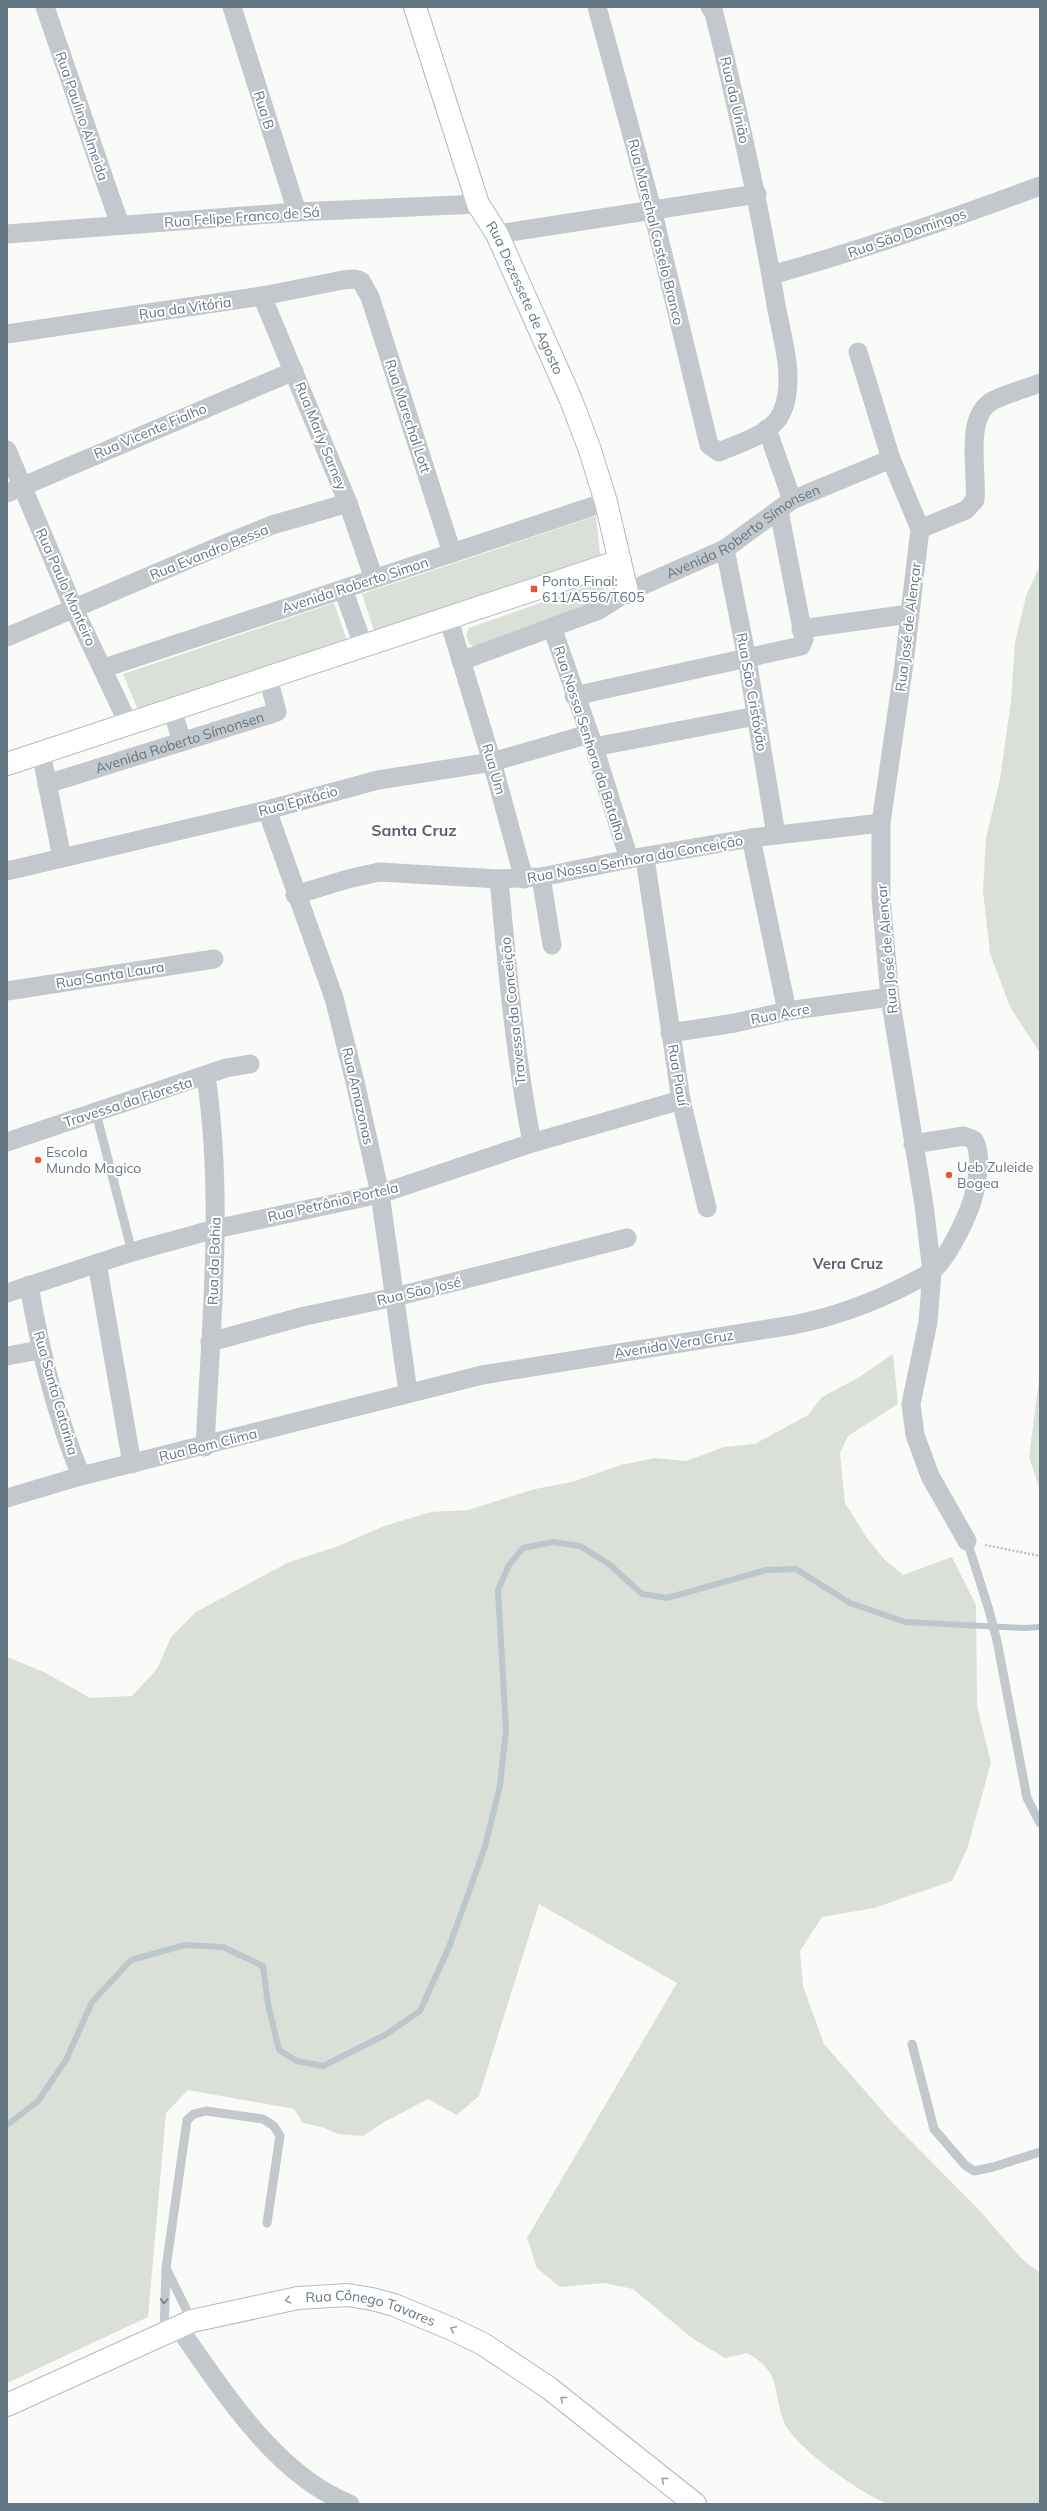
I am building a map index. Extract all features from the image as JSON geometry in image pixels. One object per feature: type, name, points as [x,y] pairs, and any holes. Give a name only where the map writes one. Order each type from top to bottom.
[{"type":"street","name":"Rua Paulino Almeida","points":[[45,7],[120,225]]},
{"type":"street","name":"Rua B","points":[[232,7],[297,212]]},
{"type":"street","name":"Rua Dezessete de Agosto","points":[[415,7],[478,204],[497,234],[570,400],[590,450],[606,502],[627,592]]},
{"type":"street","name":"Rua Marechal Castelo Branco","points":[[597,7],[652,209],[709,445],[719,452],[767,430]]},
{"type":"street","name":"Rua da União","points":[[710,7],[715,20],[757,194]]},
{"type":"street","name":"Rua São Domingos","points":[[771,275],[834,258],[915,232],[1040,186]]},
{"type":"street","points":[[497,234],[757,194],[771,275],[788,377],[782,413],[767,430],[786,505],[803,643],[798,648],[574,696]]},
{"type":"street","name":"Rua Felipe Franco de Sá","points":[[7,234],[297,212],[478,204]]},
{"type":"street","name":"Rua da Vitória","points":[[7,334],[262,296],[355,278],[361,281]]},
{"type":"street","name":"Rua Marechal Lott","points":[[361,281],[370,297],[452,553]]},
{"type":"street","name":"Rua Marly Sarney","points":[[262,296],[348,503],[374,579]]},
{"type":"street","name":"Rua José de Alençar","points":[[858,352],[891,459],[920,529],[881,823],[881,898],[890,997],[924,1205],[932,1272],[928,1322],[911,1404],[915,1435],[930,1476],[967,1541]]},
{"type":"street","name":"Rua Vicente Fialho","points":[[14,489],[294,371]]},
{"type":"street","points":[[920,529],[966,510],[975,500],[974,432],[982,410],[993,400],[1040,383]]},
{"type":"street","name":"Rua Paulo Monteiro","points":[[7,450],[14,489],[104,668],[128,724]]},
{"type":"street","name":"Avenida Roberto Símonsen","points":[[461,661],[599,610],[627,592],[725,549],[786,505],[891,459]]},
{"type":"street","name":"Avenida Roberto Simon","points":[[104,668],[606,502]]},
{"type":"street","name":"Rua Evandro Bessa","points":[[7,637],[226,543],[272,526],[348,503]]},
{"type":"street","name":"Rua São Cristóvão","points":[[725,549],[747,659],[776,835]]},
{"type":"street","points":[[7,764],[620,561]]},
{"type":"street","points":[[344,589],[363,645]]},
{"type":"street","points":[[801,629],[909,614]]},
{"type":"street","points":[[448,617],[461,661]]},
{"type":"street","name":"Rua Nossa Senhora da Batalha","points":[[552,627],[574,696],[637,858],[670,1032]]},
{"type":"street","name":"Rua Um","points":[[461,661],[492,762],[532,878],[552,945]]},
{"type":"street","name":"Avenida Roberto Símonsen","points":[[47,784],[277,712],[268,677]]},
{"type":"street","points":[[172,709],[182,742]]},
{"type":"street","name":"Rua Epitácio","points":[[7,871],[267,810],[378,780],[492,762],[591,740],[756,716]]},
{"type":"street","points":[[41,752],[62,858]]},
{"type":"street","name":"Rua Amazonas","points":[[267,810],[295,895],[334,998],[380,1194],[408,1392]]},
{"type":"street","name":"Rua Nossa Senhora da Conceição","points":[[295,895],[348,879],[379,872],[499,879],[532,878],[751,838],[881,823]]},
{"type":"street","points":[[751,838],[787,1011]]},
{"type":"street","name":"Travessa da Conceição","points":[[499,879],[512,1023],[520,1081],[532,1143]]},
{"type":"street","name":"Rua Santa Laura","points":[[7,991],[214,959]]},
{"type":"street","name":"Rua Acre","points":[[670,1032],[735,1023],[787,1011],[890,997]]},
{"type":"street","name":"Rua Piauí","points":[[670,1032],[683,1109]]},
{"type":"street","name":"Travessa da Floresta","points":[[7,1142],[226,1068],[250,1064]]},
{"type":"street","name":"Rua da Bahia","points":[[205,1447],[216,1229],[212,1117],[206,1076]]},
{"type":"street","points":[[683,1109],[707,1208]]},
{"type":"street","name":"Rua Petrônio Portela","points":[[7,1292],[132,1252],[216,1229],[380,1194],[532,1143],[683,1109]]},
{"type":"street","points":[[913,1144],[964,1136],[974,1140],[977,1146],[978,1168],[973,1199],[962,1227],[932,1272]]},
{"type":"street","name":"Rua São José","points":[[210,1342],[305,1316],[395,1297],[627,1238]]},
{"type":"street","points":[[97,1263],[132,1464]]},
{"type":"street","name":"Avenida Vera Cruz","points":[[408,1392],[482,1375],[824,1319],[854,1309],[932,1272]]},
{"type":"street","name":"Rua Santa Catarina","points":[[29,1285],[40,1350],[69,1447],[82,1476]]},
{"type":"street","points":[[7,1356],[40,1350]]},
{"type":"street","name":"Rua Bom Clima","points":[[7,1498],[82,1476],[205,1447],[408,1392]]},
{"type":"street","name":"Rua Cônego Tavares","points":[[7,2405],[178,2327],[298,2298],[326,2294],[372,2298],[394,2305],[452,2329],[516,2364],[549,2388],[695,2504]]},
{"type":"street","points":[[178,2327],[238,2409],[276,2453],[299,2474],[322,2490],[350,2504]]},
{"type":"lane","points":[[96,1113],[132,1252]]},
{"type":"lane","points":[[967,1541],[989,1610],[997,1641],[1027,1798],[1040,1823]]},
{"type":"lane","points":[[912,2044],[934,2129],[965,2165],[974,2171],[1040,2152]]},
{"type":"lane","points":[[178,2327],[166,2268],[187,2120],[194,2114],[206,2111],[263,2119],[274,2126],[280,2136],[267,2223]]},
{"type":"lane","points":[[166,2268],[178,2327]]},
{"type":"path","points":[[967,1541],[1040,1556]]},
{"type":"shaded area","points":[[596,516],[600,555],[374,631],[362,594]]},
{"type":"shaded area","points":[[1040,565],[1040,1053],[1010,1007],[990,953],[983,891],[986,838],[1000,779],[1011,701],[1015,643],[1026,596]]},
{"type":"shaded area","points":[[599,582],[603,586],[607,597],[475,647],[469,644],[466,634],[469,628]]},
{"type":"shaded area","points":[[334,603],[347,641],[138,710],[123,674]]},
{"type":"shaded area","points":[[893,1354],[898,1404],[848,1436],[840,1453],[845,1503],[867,1538],[885,1560],[903,1575],[952,1557],[976,1605],[977,1706],[991,1763],[967,1849],[952,1881],[874,1908],[822,1917],[800,1951],[803,1986],[824,2044],[893,2123],[980,2211],[1022,2259],[1040,2273],[1040,2504],[888,2504],[877,2499],[862,2491],[830,2469],[815,2457],[791,2433],[784,2422],[780,2411],[771,2375],[766,2367],[758,2360],[747,2353],[725,2358],[692,2338],[633,2289],[604,2283],[560,2287],[537,2268],[527,2238],[677,1983],[539,1904],[479,2096],[457,2115],[428,2099],[384,2122],[363,2136],[338,2134],[322,2127],[303,2123],[294,2109],[188,2090],[166,2113],[148,2317],[7,2383],[7,1657],[46,1673],[90,1698],[132,1696],[157,1669],[171,1637],[196,1612],[289,1562],[336,1547],[384,1526],[431,1512],[468,1510],[535,1489],[572,1482],[621,1465],[655,1458],[686,1461],[724,1447],[755,1444],[808,1415],[822,1397],[858,1378]]},
{"type":"shaded area","points":[[1040,1372],[1040,1490],[1029,1457]]},
{"type":"waterway","points":[[7,2125],[38,2101],[66,2060],[92,2002],[131,1960],[185,1945],[223,1947],[263,1966],[268,2004],[279,2050],[297,2061],[323,2066],[385,2035],[420,2011],[449,1947],[485,1847],[500,1785],[506,1730],[498,1590],[509,1565],[523,1548],[553,1542],[580,1546],[609,1564],[642,1594],[667,1598],[766,1570],[796,1569],[850,1603],[905,1622],[1025,1628],[1040,1627]]},
{"type":"place","name":"Ponto Final: 611/A556/T605","points":[[534,589]]},
{"type":"place","name":"Escola Mundo Magico","points":[[38,1160]]},
{"type":"place","name":"Ueb Zuleide Bogea","points":[[949,1175]]},
{"type":"district","name":"Santa Cruz","points":[[414,830]]},
{"type":"district","name":"Vera Cruz","points":[[848,1263]]}]
